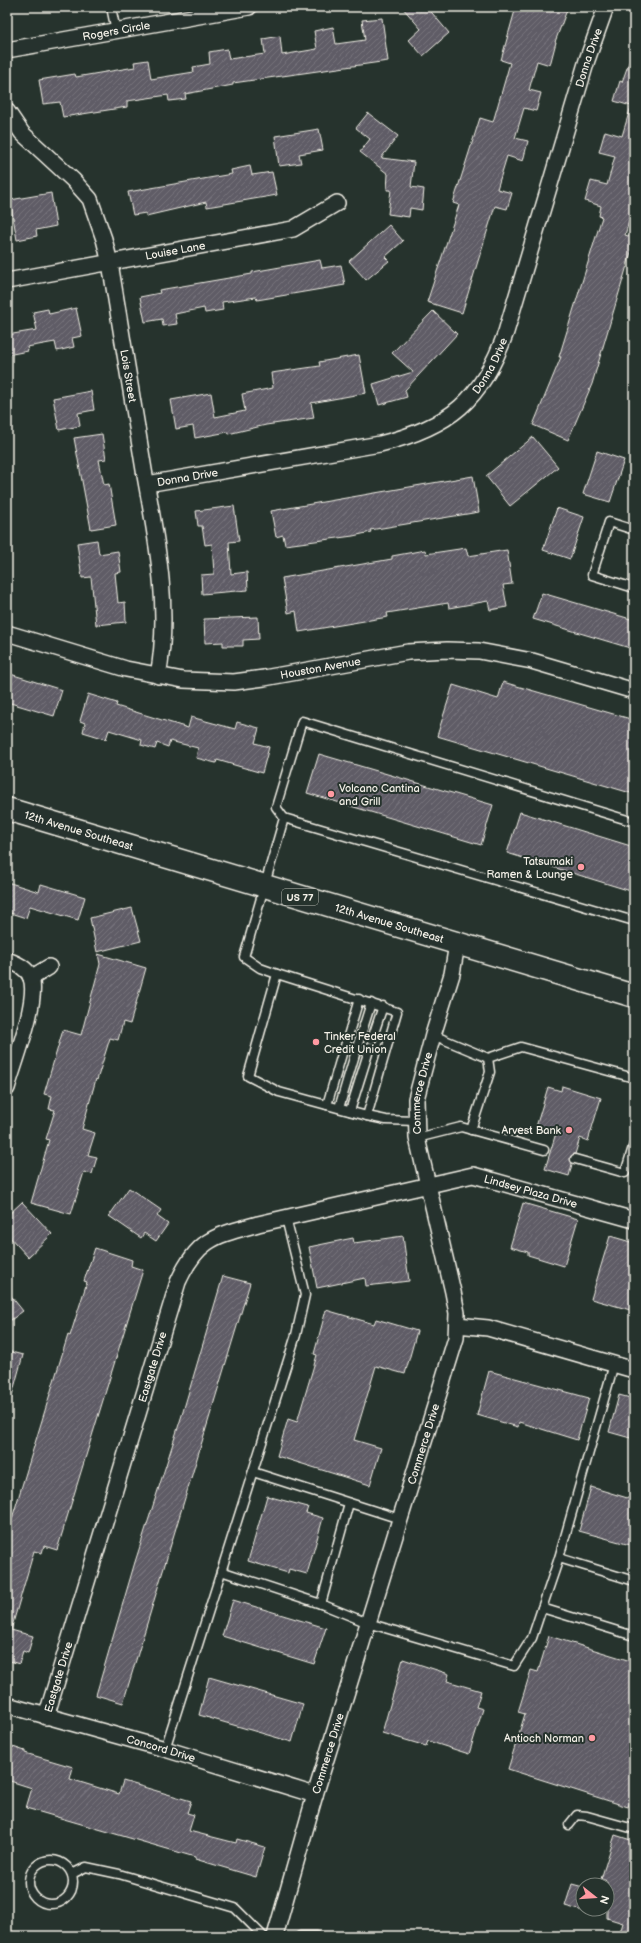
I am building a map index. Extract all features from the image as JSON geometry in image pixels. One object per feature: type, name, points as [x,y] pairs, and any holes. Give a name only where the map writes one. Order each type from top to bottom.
[{"type":"main road","name":"12th Avenue Southeast","points":[[7,809],[634,996]]},
{"type":"street","name":"Rogers Circle","points":[[7,50],[116,31],[224,9],[249,7]]},
{"type":"street","name":"Donna Drive","points":[[147,484],[365,446],[408,437],[434,426],[448,417],[471,398],[491,369],[506,332],[587,60],[606,7]]},
{"type":"street","name":"Lois Street","points":[[7,111],[22,133],[73,180],[90,199],[104,239],[110,263],[159,550],[162,592],[162,655],[158,676]]},
{"type":"street","name":"Louise Lane","points":[[7,281],[293,229],[337,203]]},
{"type":"street","name":"Houston Avenue","points":[[7,633],[126,669],[183,680],[234,682],[408,652],[447,650],[479,651],[532,661],[634,691]]},
{"type":"street","name":"Commerce Drive","points":[[274,1936],[315,1795],[456,1338],[457,1326],[453,1292],[417,1138],[416,1099],[433,1035],[452,974],[457,944]]},
{"type":"street","points":[[7,960],[26,970],[31,978],[34,992],[7,1088]]},
{"type":"street","points":[[31,978],[49,967]]},
{"type":"street","name":"Lindsey Plaza Drive","points":[[427,1186],[473,1175],[634,1220]]},
{"type":"street","name":"Eastgate Drive","points":[[46,1717],[136,1418],[183,1272],[189,1259],[198,1248],[211,1240],[228,1233],[286,1218],[427,1186]]},
{"type":"street","points":[[457,1326],[488,1328],[634,1370]]},
{"type":"street","name":"Concord Drive","points":[[7,1705],[315,1795]]},
{"type":"lane","points":[[111,7],[116,31]]},
{"type":"lane","points":[[634,530],[609,522],[592,575],[634,588]]},
{"type":"lane","points":[[634,822],[302,720],[276,806],[284,818],[634,921]]},
{"type":"lane","points":[[284,818],[244,957],[260,968],[371,1002],[397,1012],[367,1116]]},
{"type":"lane","points":[[277,974],[248,1076],[279,1092],[367,1116],[386,1120],[416,1121]]},
{"type":"lane","points":[[327,1105],[359,999]]},
{"type":"lane","points":[[339,1108],[371,1002]]},
{"type":"lane","points":[[350,1111],[383,1006]]},
{"type":"lane","points":[[433,1035],[488,1058],[521,1047],[634,1078]]},
{"type":"lane","points":[[471,1130],[490,1072],[488,1058]]},
{"type":"lane","points":[[417,1138],[461,1127],[544,1150]]},
{"type":"lane","points":[[575,1159],[625,1173],[634,1144]]},
{"type":"lane","points":[[165,1750],[296,1335],[305,1295],[286,1218]]},
{"type":"lane","points":[[221,1571],[321,1604],[368,1623],[514,1666],[532,1638],[559,1558],[614,1364]]},
{"type":"lane","points":[[252,1472],[400,1519]]},
{"type":"lane","points":[[321,1604],[349,1503]]},
{"type":"lane","points":[[559,1558],[634,1581]]},
{"type":"lane","points":[[542,1608],[634,1636]]},
{"type":"lane","points":[[569,1825],[577,1815],[634,1829]]},
{"type":"lane","points":[[56,1860],[63,1863],[72,1874],[72,1889],[64,1901],[50,1905],[42,1903],[31,1894],[29,1879],[35,1866],[41,1862],[56,1860]]},
{"type":"lane","points":[[72,1874],[86,1868],[119,1874],[235,1908],[263,1936]]},
{"type":"lane","points":[[300,1936],[317,1936]]},
{"type":"building","points":[[402,7],[427,7],[449,33],[423,56],[409,40],[421,29]]},
{"type":"building","points":[[516,7],[568,7],[555,42],[550,65],[537,61],[529,90],[541,93],[536,111],[524,108],[515,138],[528,141],[523,161],[507,156],[497,189],[512,193],[507,209],[495,206],[462,313],[427,302],[459,205],[453,203],[480,118],[493,122],[510,63],[501,60]]},
{"type":"building","points":[[382,18],[388,61],[233,83],[233,85],[185,94],[186,99],[169,101],[168,95],[127,101],[127,107],[63,117],[60,102],[43,104],[39,80],[75,74],[76,77],[135,67],[134,62],[148,60],[151,79],[194,72],[193,67],[210,64],[209,52],[227,49],[229,59],[265,54],[263,39],[280,36],[282,55],[317,49],[314,31],[333,27],[336,44],[365,40],[362,20]]},
{"type":"building","points":[[632,54],[634,54],[634,204],[625,235],[634,238],[634,242],[592,384],[568,440],[533,425],[561,357],[559,357],[602,217],[599,216],[601,206],[585,201],[591,181],[607,185],[615,156],[599,152],[605,131],[622,136],[631,106],[614,101],[620,81],[622,82]]},
{"type":"building","points":[[368,113],[398,136],[381,158],[414,162],[411,187],[424,189],[422,210],[410,208],[409,217],[388,214],[391,190],[387,190],[388,174],[360,152],[370,139],[356,128]]},
{"type":"building","points":[[319,129],[323,150],[299,154],[301,163],[279,166],[275,136]]},
{"type":"building","points":[[250,166],[252,175],[272,172],[277,195],[207,207],[206,202],[146,216],[146,213],[133,215],[128,192],[232,174],[231,170]]},
{"type":"building","points":[[51,193],[56,226],[36,230],[37,236],[17,240],[10,200]]},
{"type":"building","points":[[389,225],[403,241],[385,257],[389,261],[366,280],[349,261]]},
{"type":"building","points":[[320,260],[322,268],[341,265],[345,285],[257,300],[256,297],[222,302],[223,310],[205,313],[204,308],[175,314],[177,324],[163,326],[162,319],[145,322],[140,297],[160,293],[159,290],[252,274],[252,272]]},
{"type":"building","points":[[76,308],[82,336],[72,338],[74,347],[57,351],[55,342],[27,347],[28,351],[7,355],[7,335],[37,330],[33,312],[48,309],[49,314]]},
{"type":"building","points":[[433,311],[457,334],[405,390],[407,397],[379,405],[373,384],[413,372],[392,353]]},
{"type":"building","points":[[359,355],[366,393],[311,403],[314,418],[266,425],[228,434],[228,432],[195,438],[193,426],[176,429],[171,400],[211,393],[215,417],[245,411],[242,394],[273,388],[271,373],[320,366],[319,362]]},
{"type":"building","points":[[91,391],[94,410],[78,413],[80,426],[59,430],[53,398]]},
{"type":"building","points":[[102,434],[106,459],[99,460],[104,485],[109,484],[116,525],[91,529],[74,438]]},
{"type":"building","points":[[533,437],[558,467],[510,506],[486,476]]},
{"type":"building","points":[[597,451],[624,460],[610,502],[583,494]]},
{"type":"building","points":[[473,476],[479,512],[370,530],[371,532],[353,536],[285,545],[283,535],[276,537],[271,511]]},
{"type":"building","points":[[234,506],[239,541],[229,542],[231,574],[247,572],[248,590],[202,594],[201,575],[214,574],[212,544],[205,545],[202,526],[198,526],[196,511]]},
{"type":"building","points":[[557,508],[584,517],[570,559],[543,550]]},
{"type":"building","points":[[97,540],[99,554],[118,551],[121,572],[115,573],[118,603],[125,602],[126,622],[96,625],[91,577],[82,578],[77,543]]},
{"type":"building","points":[[466,548],[468,556],[507,550],[512,584],[503,585],[507,607],[490,610],[488,601],[449,608],[448,603],[387,613],[388,617],[299,632],[296,611],[288,613],[282,578],[392,559],[392,556],[425,550],[426,554]]},
{"type":"building","points":[[542,593],[634,620],[634,635],[630,648],[533,619]]},
{"type":"building","points":[[258,617],[259,639],[243,640],[243,646],[223,646],[223,642],[205,643],[204,619]]},
{"type":"building","points":[[7,673],[62,690],[54,716],[7,702]]},
{"type":"building","points":[[503,682],[634,720],[634,794],[437,736],[453,685],[498,699]]},
{"type":"building","points":[[88,694],[117,703],[116,706],[188,728],[191,717],[235,729],[237,722],[259,728],[255,743],[269,747],[262,773],[217,760],[216,763],[196,758],[198,748],[170,741],[168,747],[157,743],[155,749],[141,745],[142,740],[109,730],[106,739],[83,732],[85,723],[80,721]]},
{"type":"building","points":[[319,754],[493,805],[481,845],[307,793]]},
{"type":"building","points":[[520,812],[634,847],[634,892],[507,853]]},
{"type":"building","points":[[7,882],[39,892],[41,884],[85,897],[78,920],[30,906],[26,918],[7,912]]},
{"type":"building","points":[[132,908],[141,941],[97,952],[90,918]]},
{"type":"building","points":[[98,954],[146,968],[130,1024],[123,1022],[118,1040],[110,1038],[97,1080],[96,1079],[82,1129],[95,1133],[88,1155],[97,1157],[92,1174],[84,1172],[71,1214],[31,1203],[49,1140],[46,1139],[55,1110],[49,1109],[52,1096],[44,1094],[63,1030],[81,1035],[100,964]]},
{"type":"building","name":"Arvest Bank","points":[[562,1086],[601,1098],[588,1141],[580,1138],[575,1154],[570,1157],[572,1164],[569,1176],[545,1169],[556,1133],[536,1127],[548,1087],[561,1091]]},
{"type":"building","points":[[129,1188],[161,1210],[157,1216],[168,1224],[156,1241],[144,1233],[141,1238],[109,1216]]},
{"type":"building","points":[[22,1202],[52,1234],[28,1257],[7,1234],[7,1216]]},
{"type":"building","points":[[523,1203],[578,1219],[564,1266],[528,1255],[528,1252],[510,1247]]},
{"type":"building","points":[[403,1236],[409,1281],[366,1286],[365,1278],[317,1288],[309,1247],[353,1238],[354,1243]]},
{"type":"building","points":[[610,1236],[634,1243],[634,1311],[591,1299]]},
{"type":"building","points":[[95,1248],[132,1260],[131,1266],[143,1270],[57,1550],[44,1546],[42,1553],[34,1551],[11,1630],[33,1636],[28,1653],[23,1651],[19,1664],[7,1660],[7,1535],[68,1335],[70,1336],[87,1282],[84,1281]]},
{"type":"building","points":[[223,1276],[250,1283],[123,1703],[96,1695],[135,1562],[182,1415]]},
{"type":"building","points":[[7,1291],[23,1311],[7,1323]]},
{"type":"building","points":[[326,1310],[374,1324],[376,1319],[417,1331],[405,1374],[376,1366],[354,1440],[381,1448],[370,1485],[277,1456],[288,1419],[297,1422],[317,1355],[314,1354]]},
{"type":"building","points":[[7,1351],[23,1355],[11,1399],[7,1398]]},
{"type":"building","points":[[489,1371],[589,1398],[577,1440],[519,1422],[518,1427],[477,1415]]},
{"type":"building","points":[[619,1395],[634,1399],[634,1439],[609,1432]]},
{"type":"building","points":[[591,1487],[634,1500],[634,1546],[579,1531]]},
{"type":"building","points":[[267,1496],[308,1507],[306,1513],[323,1518],[307,1574],[289,1569],[288,1573],[248,1561]]},
{"type":"building","points":[[233,1600],[326,1628],[314,1664],[222,1636]]},
{"type":"building","points":[[549,1636],[634,1662],[634,1788],[628,1807],[508,1769],[525,1714],[518,1712],[531,1670],[538,1672]]},
{"type":"building","points":[[403,1659],[449,1674],[447,1681],[481,1691],[476,1707],[483,1709],[469,1754],[428,1741],[426,1746],[382,1733]]},
{"type":"building","points":[[209,1677],[303,1704],[292,1742],[199,1715]]},
{"type":"building","points":[[7,1745],[25,1751],[25,1753],[73,1767],[70,1779],[119,1794],[123,1781],[191,1801],[187,1813],[194,1815],[189,1831],[236,1843],[237,1839],[265,1847],[256,1877],[195,1859],[195,1857],[26,1808],[32,1788],[7,1780]]},
{"type":"building","points":[[615,1835],[634,1841],[634,1936],[619,1936],[623,1923],[607,1918],[615,1917],[615,1877],[602,1877]]},
{"type":"building","points":[[572,1884],[575,1885],[575,1909],[565,1906]]},
{"type":"place","name":"Volcano Cantina and Grill","points":[[331,794]]},
{"type":"place","name":"Tatsumaki Ramen & Lounge","points":[[581,867]]},
{"type":"place","name":"Tinker Federal Credit Union","points":[[316,1042]]},
{"type":"place","name":"Arvest Bank","points":[[569,1130]]},
{"type":"place","name":"Antioch Norman","points":[[592,1738]]}]
